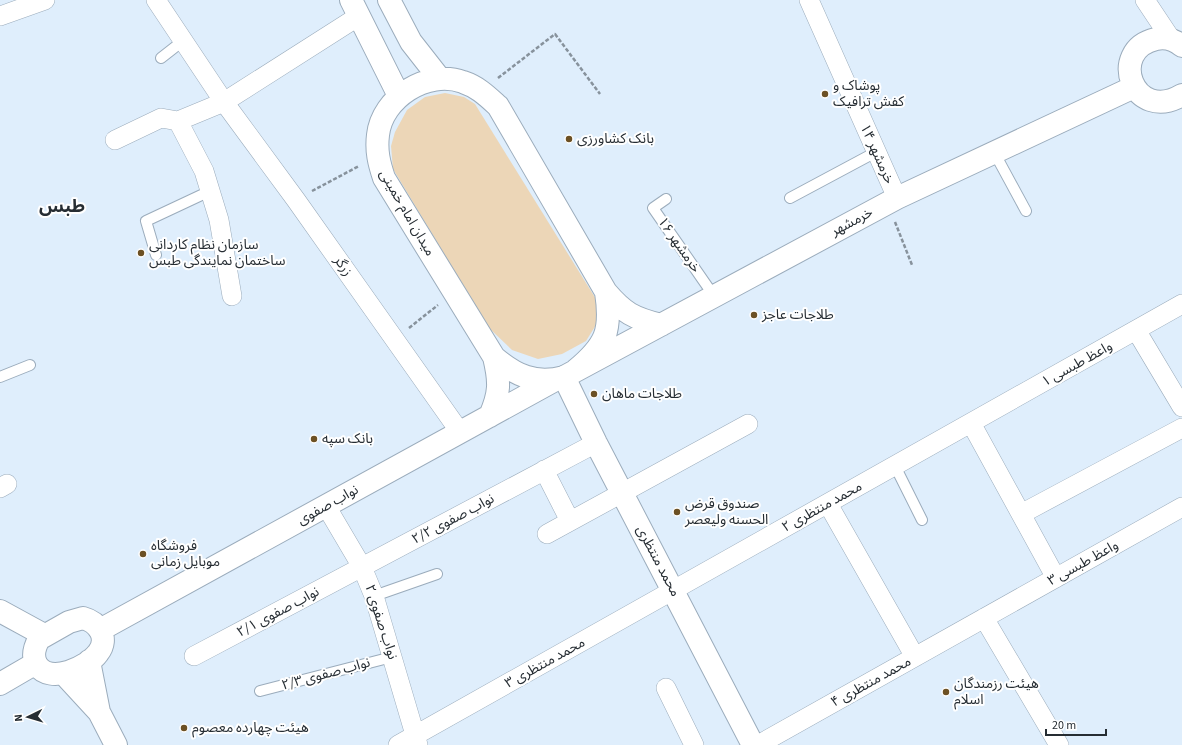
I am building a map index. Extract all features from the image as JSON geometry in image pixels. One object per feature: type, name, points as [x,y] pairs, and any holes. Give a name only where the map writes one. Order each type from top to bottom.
[{"type":"main road","points":[[393,1],[411,42],[440,79]]},
{"type":"main road","points":[[355,8],[399,96]]},
{"type":"main road","points":[[1179,43],[1160,38],[1149,40],[1136,51],[1130,66],[1130,77],[1134,87],[1151,101],[1167,101],[1182,95]]},
{"type":"main road","name":"میدان امام خمینی","points":[[440,79],[462,81],[482,91],[498,106],[606,292],[610,314],[605,337],[593,356],[565,376],[533,380],[511,372],[494,357],[384,178],[377,156],[378,134],[385,113],[399,96],[418,84],[440,79]]},
{"type":"main road","name":"خرمشهر","points":[[565,376],[892,201],[1134,87]]},
{"type":"main road","points":[[606,292],[620,308],[640,320],[661,325]]},
{"type":"main road","points":[[490,416],[498,397],[499,377],[494,357]]},
{"type":"main road","name":"نواب صفوی","points":[[100,630],[565,376]]},
{"type":"main road","name":"محمد منتظری","points":[[565,376],[596,443],[621,492],[754,745]]},
{"type":"main road","points":[[0,611],[44,635]]},
{"type":"main road","points":[[83,618],[96,624],[100,630],[103,637],[100,652],[89,661],[64,674],[50,675],[43,672],[36,664],[34,653],[35,646],[44,635],[76,619],[83,618]]},
{"type":"main road","points":[[89,661],[99,712]]},
{"type":"main road","points":[[0,684],[36,664]]},
{"type":"main road","points":[[64,674],[99,712],[116,745]]},
{"type":"street","points":[[0,16],[45,0]]},
{"type":"street","name":"زرگر","points":[[156,0],[224,102],[296,200],[460,432]]},
{"type":"street","name":"خرمشهر ۱۴","points":[[809,0],[876,152],[892,201]]},
{"type":"street","points":[[1145,0],[1179,43]]},
{"type":"street","points":[[115,140],[161,118],[178,122],[224,102],[355,8]]},
{"type":"street","points":[[178,122],[204,172],[219,220],[232,296]]},
{"type":"street","name":"واعظ طبسی ۱","points":[[971,423],[1182,304]]},
{"type":"street","points":[[1136,330],[1182,407]]},
{"type":"street","points":[[971,423],[1056,578]]},
{"type":"street","name":"محمد منتظری ۲","points":[[673,591],[971,423]]},
{"type":"street","points":[[547,534],[621,492],[748,424]]},
{"type":"street","points":[[1021,514],[1182,428]]},
{"type":"street","name":"نواب صفوی ۲/۲","points":[[362,567],[596,443]]},
{"type":"street","points":[[544,470],[570,521]]},
{"type":"street","points":[[828,504],[915,657]]},
{"type":"street","name":"نواب صفوی ۲","points":[[326,506],[362,567],[374,596],[417,740]]},
{"type":"street","name":"واعظ طبسی ۳","points":[[984,618],[1182,507]]},
{"type":"street","name":"نواب صفوی ۲/۱","points":[[194,656],[362,567]]},
{"type":"street","name":"محمد منتظری ۳","points":[[398,745],[417,740],[673,591]]},
{"type":"street","points":[[984,618],[1059,745]]},
{"type":"street","name":"محمد منتظری ۴","points":[[758,745],[984,618]]},
{"type":"street","points":[[666,688],[694,745]]},
{"type":"lane","points":[[161,58],[184,40]]},
{"type":"lane","points":[[790,198],[876,152]]},
{"type":"lane","points":[[994,152],[1026,211]]},
{"type":"lane","points":[[156,255],[146,221],[210,192]]},
{"type":"lane","name":"خرمشهر ۱۶","points":[[666,199],[652,208],[714,296]]},
{"type":"lane","points":[[0,377],[30,366]]},
{"type":"lane","points":[[894,466],[922,520]]},
{"type":"lane","points":[[374,596],[437,574]]},
{"type":"lane","name":"نواب صفوی ۲/۳","points":[[260,691],[392,656]]},
{"type":"path","points":[[482,91],[555,34],[600,94]]},
{"type":"path","points":[[296,200],[377,156]]},
{"type":"path","points":[[892,201],[912,265]]},
{"type":"path","points":[[394,339],[454,293]]},
{"type":"shaded area","points":[[445,93],[464,97],[475,104],[596,299],[596,325],[586,341],[562,354],[538,359],[512,350],[488,327],[393,169],[391,146],[395,132],[407,110],[425,97]]},
{"type":"place","name":"پوشاک و کفش ترافیک","points":[[825,94]]},
{"type":"place","name":"بانک کشاورزی","points":[[569,139]]},
{"type":"place","name":"سازمان نظام کاردانی ساختمان نمایندگی طبس","points":[[141,253]]},
{"type":"place","name":"طلاجات عاجز","points":[[754,315]]},
{"type":"place","name":"طلاجات ماهان","points":[[594,394]]},
{"type":"place","name":"بانک سپه","points":[[314,439]]},
{"type":"place","name":"صندوق قرض الحسنه ولیعصر","points":[[677,512]]},
{"type":"place","name":"فروشگاه موبایل زمانی","points":[[143,554]]},
{"type":"place","name":"هیئت رزمندگان اسلام","points":[[946,692]]},
{"type":"place","name":"هیئت چهارده معصوم","points":[[184,728]]},
{"type":"district","name":"طبس","points":[[62,206]]}]
